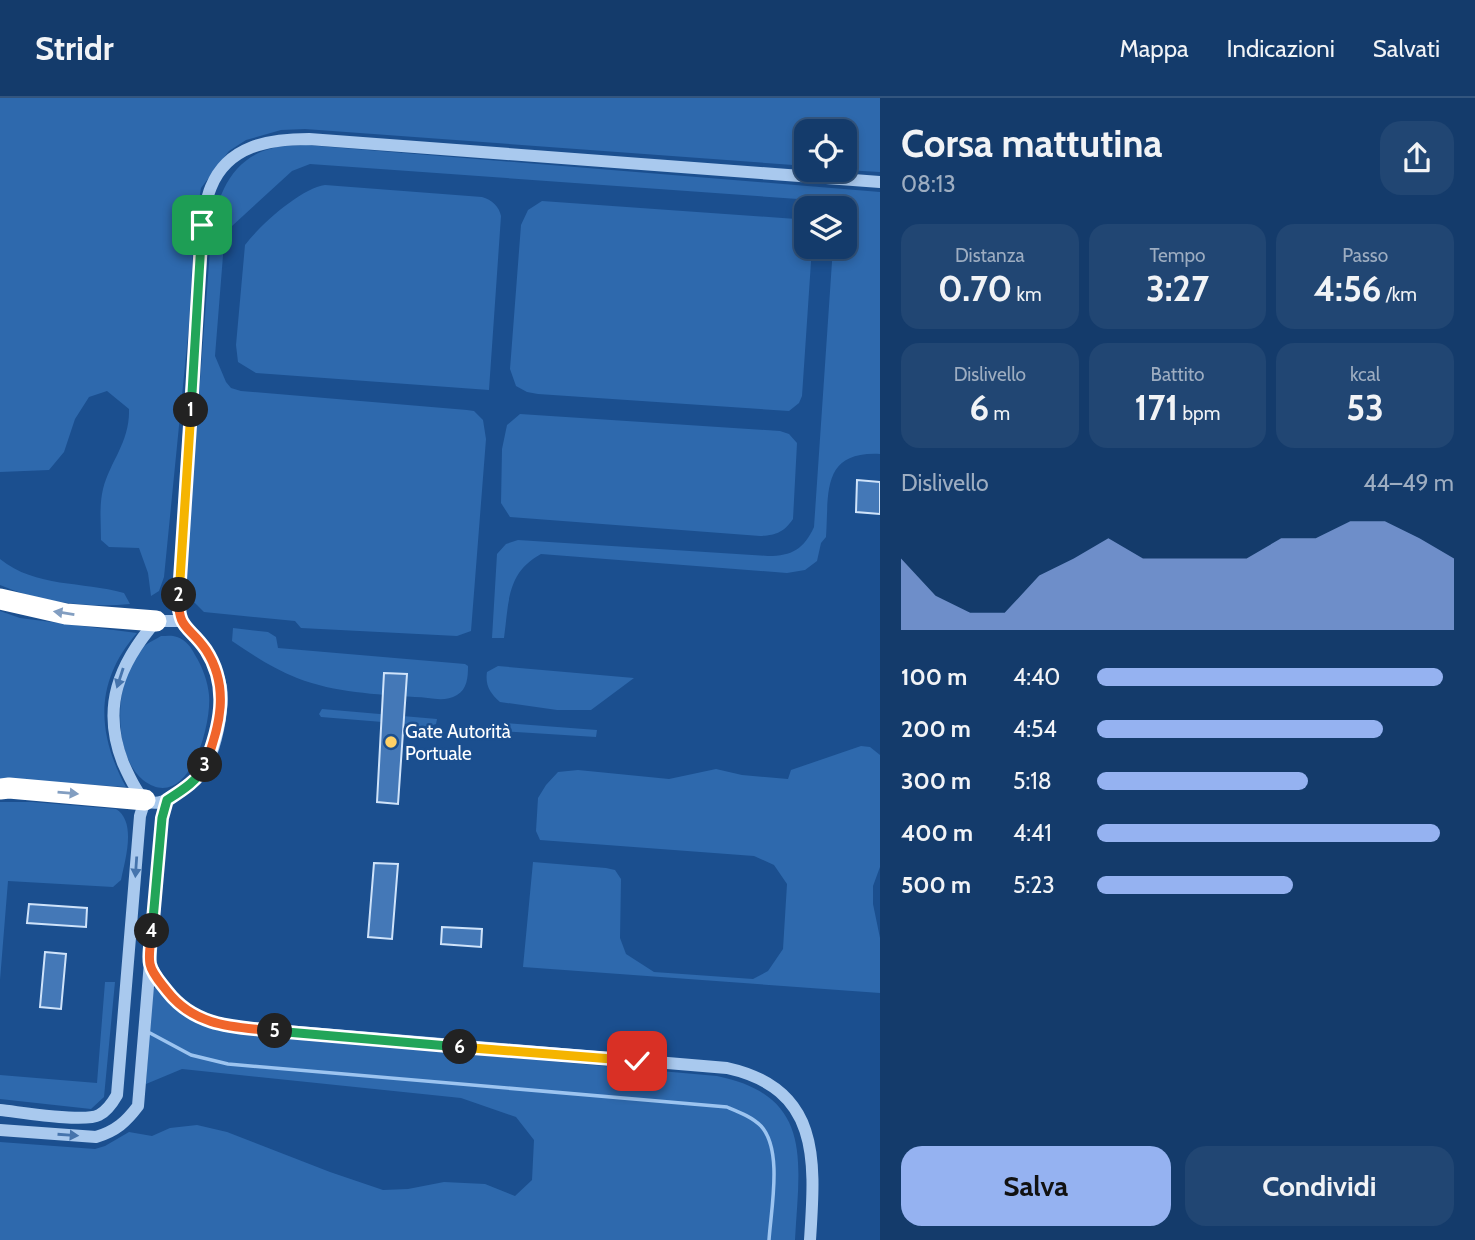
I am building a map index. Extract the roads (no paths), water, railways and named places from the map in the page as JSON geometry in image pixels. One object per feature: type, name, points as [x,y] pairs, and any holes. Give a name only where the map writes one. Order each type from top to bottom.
[{"type":"highway","points":[[4,599],[66,614],[156,621]]},
{"type":"highway","points":[[0,789],[145,800]]},
{"type":"street","points":[[180,621],[156,621],[139,641],[121,672],[113,704],[115,743],[128,776],[145,800],[156,803],[167,800],[184,789],[203,770],[219,731],[221,687],[206,651],[180,621],[178,609],[202,225],[211,186],[226,162],[244,150],[277,139],[309,139],[880,182]]},
{"type":"street","points":[[0,1110],[84,1118],[99,1116],[117,1095],[140,816],[145,800]]},
{"type":"street","points":[[0,1130],[96,1137],[111,1133],[126,1122],[138,1106],[162,818],[167,800]]},
{"type":"street","points":[[149,963],[158,981],[182,1008],[204,1021],[227,1026],[727,1068],[748,1073],[768,1082],[798,1112],[808,1138],[814,1182],[810,1240]]},
{"type":"waterway","points":[[150,1033],[191,1055],[228,1064],[727,1107],[754,1120],[768,1137],[774,1164],[769,1240]]},
{"type":"place","name":"Gate Autorità Portuale","points":[[391,742]]}]
